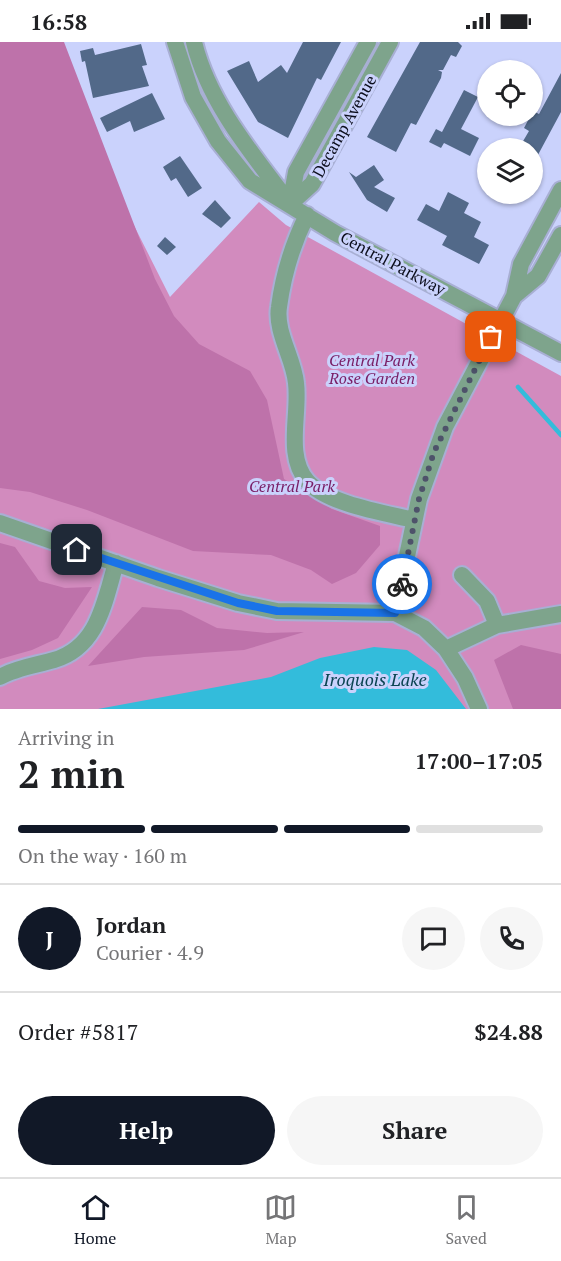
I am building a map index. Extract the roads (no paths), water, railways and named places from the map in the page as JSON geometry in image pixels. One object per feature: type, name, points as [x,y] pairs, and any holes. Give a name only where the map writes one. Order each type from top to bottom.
[{"type":"street","name":"Central Parkway","points":[[174,42],[193,97],[218,141],[250,181],[307,215],[561,353]]},
{"type":"street","name":"Central Parkway","points":[[194,42],[221,106],[247,147],[290,204]]},
{"type":"street","points":[[367,43],[387,48]]},
{"type":"street","name":"Decamp Avenue","points":[[290,204],[296,172],[367,43]]},
{"type":"street","name":"Decamp Avenue","points":[[290,204],[312,184],[387,48]]},
{"type":"street","points":[[186,79],[205,71]]},
{"type":"street","points":[[395,613],[414,520],[434,452],[444,427],[514,296],[521,264],[561,190]]},
{"type":"street","points":[[307,215],[296,237],[278,309],[296,380],[296,462],[308,482],[326,494],[367,508],[414,520]]},
{"type":"street","points":[[514,296],[538,276],[561,235]]},
{"type":"street","points":[[0,523],[238,603],[277,611],[395,613],[424,628],[446,649],[465,678],[478,709]]},
{"type":"street","points":[[0,677],[69,656],[89,639],[100,616],[116,563]]},
{"type":"street","points":[[462,575],[487,601],[497,626]]},
{"type":"street","points":[[446,649],[497,626],[561,614]]},
{"type":"water","name":"Iroquois Lake","points":[[374,647],[407,650],[436,670],[466,709],[98,709],[271,677],[320,658]]},
{"type":"waterway","points":[[518,387],[561,435]]},
{"type":"park label","name":"Central Park Rose Garden","points":[[372,369]]},
{"type":"park label","name":"Central Park","points":[[292,486]]}]
